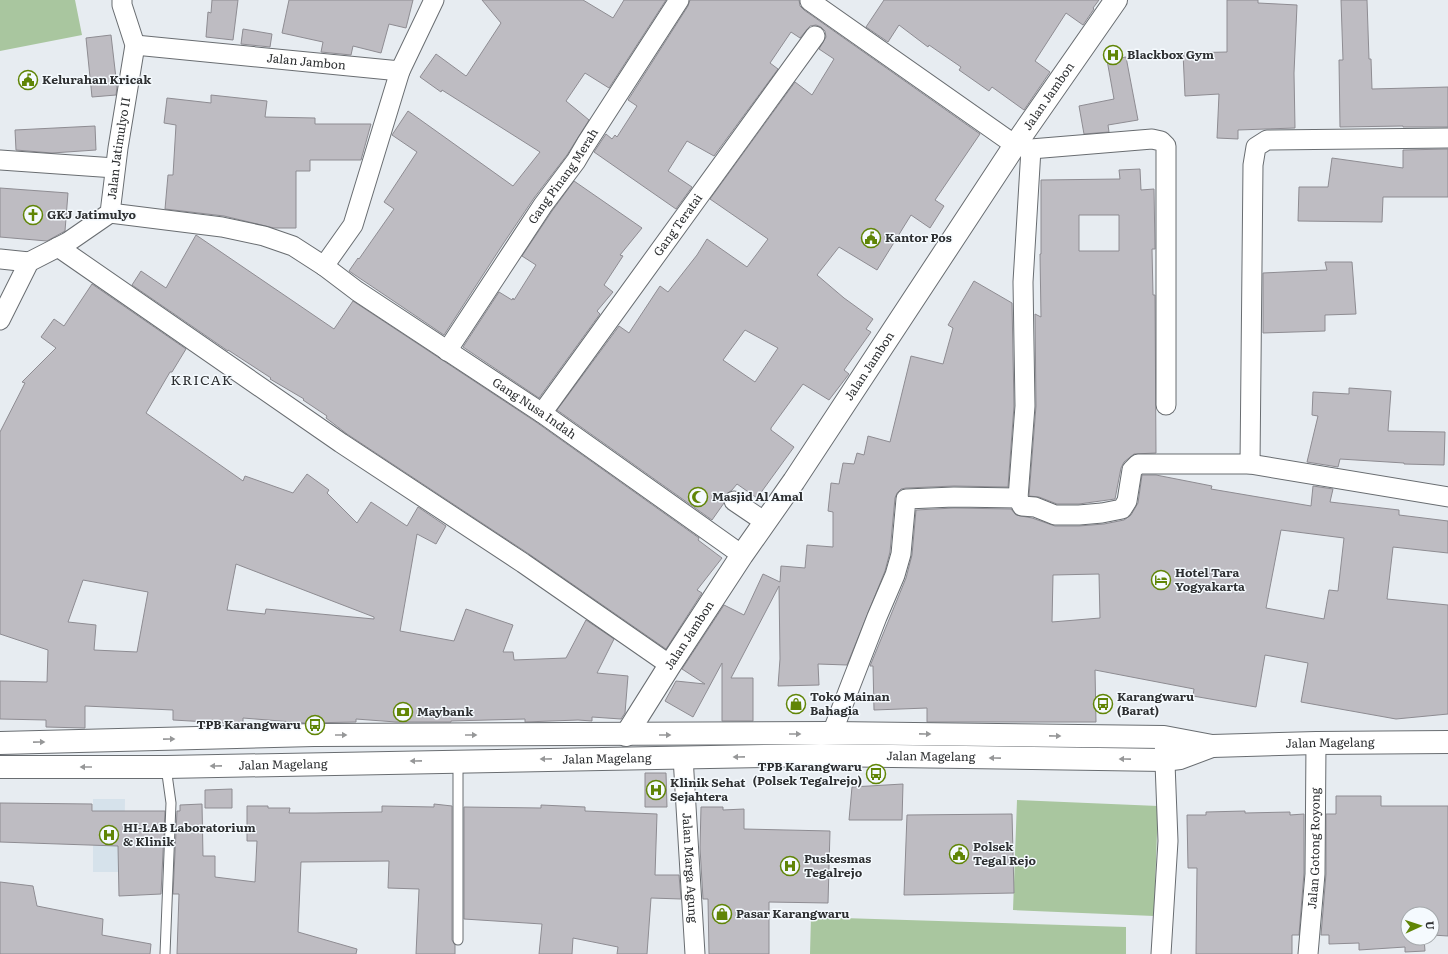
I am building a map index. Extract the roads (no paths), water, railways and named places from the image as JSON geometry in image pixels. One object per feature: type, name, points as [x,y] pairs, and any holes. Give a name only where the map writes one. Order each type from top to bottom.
[{"type":"main road","name":"Jalan Jambon","points":[[626,735],[742,555],[1023,147],[1116,0]]},
{"type":"main road","name":"Jalan Magelang","points":[[0,743],[314,735],[626,735],[832,733],[1164,737],[1212,746],[1316,743],[1448,742]]},
{"type":"main road","name":"Jalan Magelang","points":[[0,767],[166,766],[821,755],[1164,760],[1180,758],[1212,746]]},
{"type":"street","name":"Jalan Jatimulyo II","points":[[29,262],[68,242],[110,212],[115,168],[135,45],[122,6],[122,0]]},
{"type":"street","points":[[324,266],[353,225],[400,71],[434,0]]},
{"type":"street","name":"Gang Pinang Merah","points":[[447,351],[543,205],[576,162],[586,144],[679,0]]},
{"type":"street","points":[[810,1],[1023,147],[1152,139],[1161,141],[1166,146],[1166,405]]},
{"type":"street","name":"Gang Teratai","points":[[542,413],[815,36]]},
{"type":"street","name":"Jalan Jambon","points":[[135,45],[400,71]]},
{"type":"street","points":[[1250,464],[1253,165],[1256,147],[1267,140],[1448,138]]},
{"type":"street","points":[[1023,147],[1025,406],[1018,498],[1022,506],[1035,507],[1055,515],[1078,516],[1122,509],[1127,501],[1132,470],[1138,464],[1250,464],[1448,498]]},
{"type":"street","points":[[0,160],[115,168]]},
{"type":"street","name":"Gang Nusa Indah","points":[[110,212],[222,226],[264,236],[293,246],[324,266],[357,291],[542,413],[742,555]]},
{"type":"street","points":[[58,247],[341,444],[523,562],[670,665]]},
{"type":"street","points":[[0,259],[29,262],[0,320]]},
{"type":"street","points":[[832,733],[876,617],[895,575],[901,554],[906,499],[954,497],[1018,498]]},
{"type":"street","points":[[734,501],[765,522]]},
{"type":"street","points":[[1161,954],[1168,842],[1164,737]]},
{"type":"street","name":"Jalan Gotong Royong","points":[[1308,954],[1315,874],[1316,743]]},
{"type":"street","name":"Jalan Marga Agung","points":[[683,757],[695,954]]},
{"type":"lane","points":[[458,761],[458,940]]},
{"type":"lane","points":[[165,954],[171,803],[166,766]]},
{"type":"place","name":"Blackbox Gym","points":[[1113,55]]},
{"type":"place","name":"Kelurahan Kricak","points":[[28,80]]},
{"type":"place","name":"GKJ Jatimulyo","points":[[33,215]]},
{"type":"place","name":"Kantor Pos","points":[[871,238]]},
{"type":"place","name":"Masjid Al Amal","points":[[698,497]]},
{"type":"place","name":"Hotel Tara Yogyakarta","points":[[1161,580]]},
{"type":"place","name":"Toko Mainan Bahagia","points":[[796,704]]},
{"type":"place","name":"Karangwaru (Barat)","points":[[1103,704]]},
{"type":"place","name":"Maybank","points":[[403,712]]},
{"type":"place","name":"TPB Karangwaru","points":[[315,725]]},
{"type":"place","name":"TPB Karangwaru (Polsek Tegalrejo)","points":[[876,774]]},
{"type":"place","name":"Klinik Sehat Sejahtera","points":[[656,790]]},
{"type":"place","name":"HI-LAB Laboratorium & Klinik","points":[[109,835]]},
{"type":"place","name":"Polsek Tegal Rejo","points":[[959,854]]},
{"type":"place","name":"Puskesmas Tegalrejo","points":[[790,866]]},
{"type":"place","name":"Pasar Karangwaru","points":[[722,914]]},
{"type":"district","name":"KRICAK","points":[[202,380]]}]
